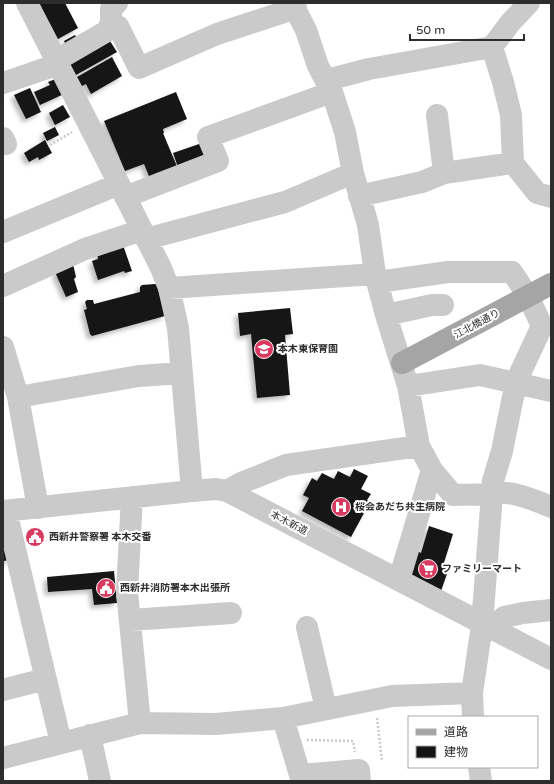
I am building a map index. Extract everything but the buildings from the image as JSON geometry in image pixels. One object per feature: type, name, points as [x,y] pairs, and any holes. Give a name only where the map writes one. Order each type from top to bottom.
[{"type":"main road","name":"江北橋通り","points":[[402,363],[551,284]]},
{"type":"street","points":[[27,3],[144,234],[168,288],[178,328],[192,491]]},
{"type":"street","points":[[3,232],[122,191],[218,161],[208,138],[369,69],[492,47],[510,23],[530,3]]},
{"type":"street","points":[[114,13],[118,26],[139,68],[217,34],[294,6],[318,66],[329,86],[345,132],[353,173],[368,225],[376,278],[408,386],[419,446],[432,470],[453,495],[492,494],[498,492],[530,498],[551,507]]},
{"type":"street","points":[[3,83],[53,66],[64,56],[107,31],[114,13]]},
{"type":"street","points":[[492,47],[511,115],[513,163],[537,193],[551,197]]},
{"type":"street","points":[[437,115],[444,174]]},
{"type":"street","points":[[359,196],[422,182],[444,174],[513,163]]},
{"type":"street","points":[[3,286],[86,249],[144,234],[285,202],[353,173]]},
{"type":"street","points":[[168,288],[376,278],[448,272],[512,272],[547,327],[516,382],[502,451],[493,481],[486,627],[472,693],[474,716]]},
{"type":"street","points":[[386,315],[432,305],[443,305]]},
{"type":"street","points":[[3,347],[18,397],[38,508]]},
{"type":"street","points":[[18,397],[139,376],[182,373]]},
{"type":"street","points":[[408,386],[480,375],[551,391]]},
{"type":"street","points":[[227,491],[241,482],[286,465],[419,446]]},
{"type":"street","points":[[399,580],[432,470]]},
{"type":"street","name":"本木新道","points":[[4,511],[192,491],[216,489],[227,491],[486,627],[551,659]]},
{"type":"street","points":[[132,497],[128,592],[140,723]]},
{"type":"street","points":[[4,511],[61,743]]},
{"type":"street","points":[[486,627],[504,617],[524,612],[551,610]]},
{"type":"street","points":[[131,620],[232,613]]},
{"type":"street","points":[[307,627],[326,708]]},
{"type":"street","points":[[3,690],[46,679]]},
{"type":"street","points":[[3,758],[140,723],[216,724],[286,728],[326,708],[392,696],[472,693]]},
{"type":"street","points":[[286,728],[300,775],[360,776]]},
{"type":"street","points":[[90,735],[100,781]]},
{"type":"street","points":[[479,768],[481,781]]},
{"type":"path","points":[[50,145],[88,123]]},
{"type":"path","points":[[374,699],[382,761]]},
{"type":"path","points":[[286,728],[324,741],[353,741],[360,776]]},
{"type":"place","name":"本木東保育園","points":[[264,349]]},
{"type":"place","name":"桜会あだち共生病院","points":[[341,507]]},
{"type":"place","name":"西新井警察署 本木交番","points":[[35,537]]},
{"type":"place","name":"ファミリーマート","points":[[428,569]]},
{"type":"place","name":"西新井消防署本木出張所","points":[[106,588]]}]
